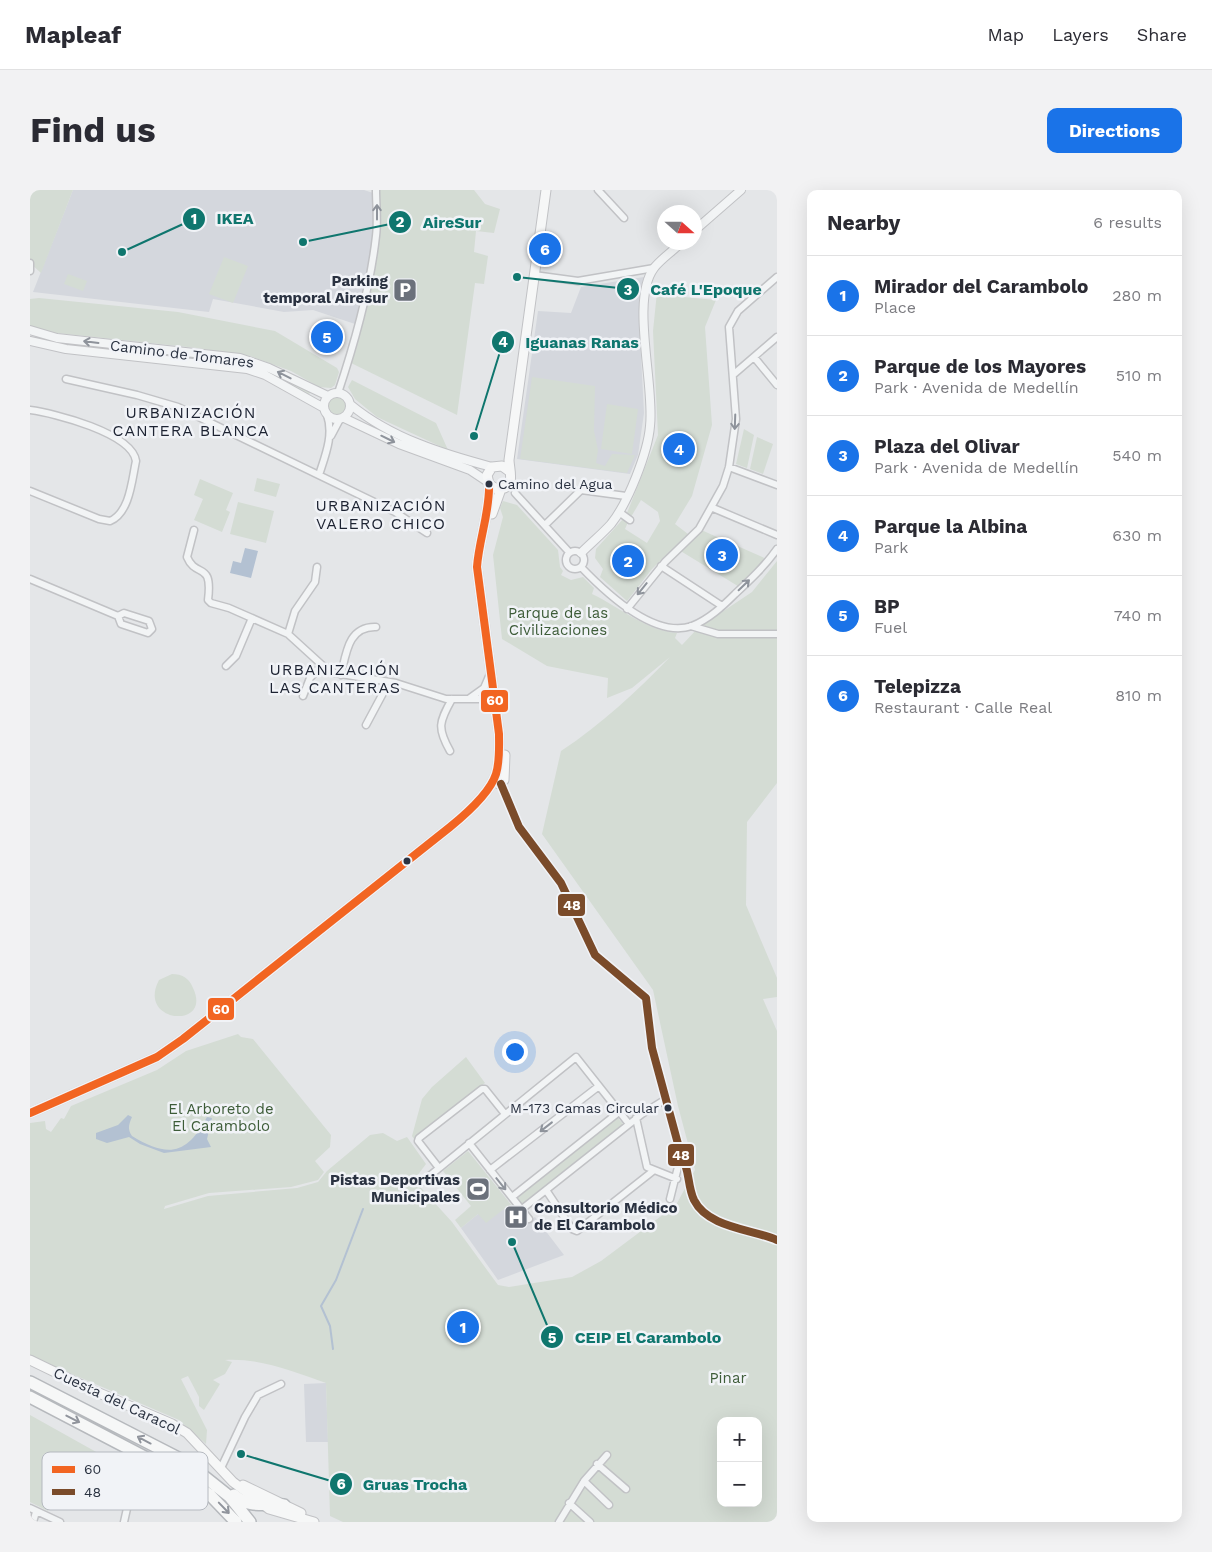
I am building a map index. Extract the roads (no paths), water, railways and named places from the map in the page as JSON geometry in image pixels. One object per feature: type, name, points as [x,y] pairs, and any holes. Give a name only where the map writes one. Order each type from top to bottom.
[{"type":"highway","points":[[30,1382],[165,1452]]},
{"type":"highway","points":[[30,1397],[136,1452]]},
{"type":"highway","points":[[208,1474],[245,1504],[284,1505]]},
{"type":"highway","points":[[208,1478],[230,1497],[250,1522]]},
{"type":"highway","points":[[208,1494],[236,1522]]},
{"type":"main road","points":[[30,1113],[131,1069],[169,1049],[244,992],[463,816],[500,780],[505,740],[483,581],[483,557],[491,515],[510,474],[511,441],[546,190]]},
{"type":"main road","points":[[500,780],[496,710],[477,567],[479,547],[490,502],[487,475],[511,441]]},
{"type":"main road","points":[[495,466],[504,466],[510,474]]},
{"type":"main road","points":[[489,483],[495,489],[503,488]]},
{"type":"main road","name":"Cuesta del Caracol","points":[[30,1360],[92,1390],[172,1424],[187,1433],[205,1452]]},
{"type":"main road","name":"Cuesta del Caracol","points":[[208,1455],[233,1482],[269,1509],[315,1522]]},
{"type":"main road","name":"Cuesta del Caracol","points":[[221,1468],[246,1486],[315,1522]]},
{"type":"street","points":[[338,393],[349,362],[364,304],[377,235],[376,190]]},
{"type":"street","points":[[598,190],[624,218]]},
{"type":"street","points":[[702,224],[741,190]]},
{"type":"street","points":[[581,553],[611,524],[626,496],[646,444],[652,408],[644,326],[644,296],[646,285],[654,268],[673,250]]},
{"type":"street","points":[[30,264],[30,270]]},
{"type":"street","points":[[534,275],[578,281],[654,268]]},
{"type":"street","points":[[627,608],[661,566],[699,529],[713,508],[729,467],[736,419],[734,374],[728,327],[732,319],[777,277]]},
{"type":"street","name":"Camino de Tomares","points":[[30,330],[58,338],[240,358],[270,368],[328,396]]},
{"type":"street","points":[[734,374],[777,337]]},
{"type":"street","name":"Camino de Tomares","points":[[30,341],[66,349],[247,369],[265,376],[326,411]]},
{"type":"street","points":[[754,357],[777,384]]},
{"type":"street","points":[[66,379],[137,395],[178,407],[395,512],[427,533]]},
{"type":"street","points":[[330,437],[330,424],[326,411],[328,396],[338,393],[345,395],[351,405],[393,432],[426,446],[495,466]]},
{"type":"street","points":[[319,475],[330,437],[342,418],[349,412],[351,405]]},
{"type":"street","points":[[30,410],[52,413],[102,431],[132,450],[136,461],[124,507],[120,515],[110,521],[99,519],[30,491]]},
{"type":"street","points":[[326,411],[333,419],[342,418],[399,444],[470,470],[489,483]]},
{"type":"street","points":[[729,467],[777,485]]},
{"type":"street","points":[[510,474],[515,493]]},
{"type":"street","points":[[503,488],[515,493],[569,552]]},
{"type":"street","points":[[545,525],[581,490],[626,496]]},
{"type":"street","points":[[713,508],[777,535]]},
{"type":"street","points":[[618,512],[630,520]]},
{"type":"street","points":[[194,530],[187,557],[191,564],[207,575],[210,583],[209,602],[288,634],[322,665],[341,675],[390,682],[452,699],[483,699],[496,710]]},
{"type":"street","points":[[691,626],[713,615],[763,567],[777,549]]},
{"type":"street","points":[[569,552],[581,553],[584,560],[581,567],[575,569],[568,566],[566,559],[569,552]]},
{"type":"street","points":[[661,566],[722,606]]},
{"type":"street","points":[[288,634],[297,607],[316,582],[317,567]]},
{"type":"street","points":[[581,567],[608,595],[654,623],[669,626],[691,626],[718,634],[777,634]]},
{"type":"street","points":[[30,579],[118,616],[122,624],[142,632],[148,633],[152,629],[150,621],[129,613],[118,616]]},
{"type":"street","points":[[226,666],[236,656],[252,618]]},
{"type":"street","points":[[341,675],[351,640],[362,628],[376,627]]},
{"type":"street","points":[[304,696],[310,678],[322,665]]},
{"type":"street","points":[[469,699],[484,688],[490,673]]},
{"type":"street","points":[[366,725],[390,682]]},
{"type":"street","points":[[450,750],[443,736],[440,724],[452,699]]},
{"type":"street","points":[[500,780],[522,833],[553,871],[566,892],[595,954],[646,998],[652,1048],[681,1155],[687,1166],[692,1195],[703,1212],[726,1223],[777,1240]]},
{"type":"street","points":[[422,1182],[576,1057],[629,1124]]},
{"type":"street","points":[[490,1170],[599,1086]]},
{"type":"street","points":[[439,1168],[418,1141],[418,1138],[482,1089],[485,1089],[505,1114]]},
{"type":"street","points":[[522,1209],[636,1118],[666,1099]]},
{"type":"street","points":[[512,1197],[619,1112]]},
{"type":"street","points":[[636,1118],[646,1166],[653,1171],[677,1179]]},
{"type":"street","points":[[469,1143],[529,1219]]},
{"type":"street","points":[[670,1199],[677,1179],[681,1155]]},
{"type":"street","points":[[546,1190],[575,1231],[653,1171]]},
{"type":"street","points":[[221,1468],[245,1417],[258,1395],[281,1384]]},
{"type":"street","points":[[559,1522],[584,1481],[597,1464],[607,1455]]},
{"type":"street","points":[[597,1464],[626,1489]]},
{"type":"street","points":[[584,1481],[609,1504]]},
{"type":"street","points":[[569,1503],[590,1522]]},
{"type":"street","points":[[33,1522],[33,1510],[60,1522]]},
{"type":"water","points":[[245,548],[258,551],[251,578],[230,573],[233,561],[241,563]]},
{"type":"water","points":[[128,1115],[132,1117],[129,1131],[132,1136],[156,1148],[166,1150],[184,1146],[200,1130],[207,1117],[212,1118],[207,1139],[211,1147],[164,1153],[140,1144],[129,1137],[107,1143],[96,1139],[96,1133],[118,1125]]},
{"type":"waterway","points":[[333,1349],[330,1326],[321,1306],[336,1280],[363,1209]]},
{"type":"place","name":"AireSur","points":[[303,242]]},
{"type":"place","name":"Telepizza","points":[[545,249]]},
{"type":"place","name":"IKEA","points":[[122,252]]},
{"type":"place","name":"Café L'Epoque","points":[[517,277]]},
{"type":"place","name":"Parking temporal Airesur","points":[[405,290]]},
{"type":"place","name":"BP","points":[[327,337]]},
{"type":"place","name":"Iguanas Ranas","points":[[474,436]]},
{"type":"place","name":"Parque la Albina","points":[[679,449]]},
{"type":"place","name":"Camino del Agua","points":[[489,484]]},
{"type":"place","name":"Plaza del Olivar","points":[[722,555]]},
{"type":"place","name":"Parque de los Mayores","points":[[628,561]]},
{"type":"place","name":"M-173 Camas Circular","points":[[668,1108]]},
{"type":"place","name":"Pistas Deportivas Municipales","points":[[478,1189]]},
{"type":"place","name":"Consultorio Médico de El Carambolo","points":[[516,1217]]},
{"type":"place","name":"CEIP El Carambolo","points":[[512,1242]]},
{"type":"place","name":"Mirador del Carambolo","points":[[463,1327]]},
{"type":"place","name":"Gruas Trocha","points":[[241,1454]]},
{"type":"district","name":"URBANIZACIÓN CANTERA BLANCA","points":[[191,421]]},
{"type":"district","name":"URBANIZACIÓN VALERO CHICO","points":[[381,514]]},
{"type":"district","name":"URBANIZACIÓN LAS CANTERAS","points":[[335,678]]},
{"type":"park label","name":"Parque de las Civilizaciones","points":[[558,622]]},
{"type":"park label","name":"El Arboreto de El Carambolo","points":[[221,1118]]},
{"type":"park label","name":"Pinar","points":[[728,1378]]}]
